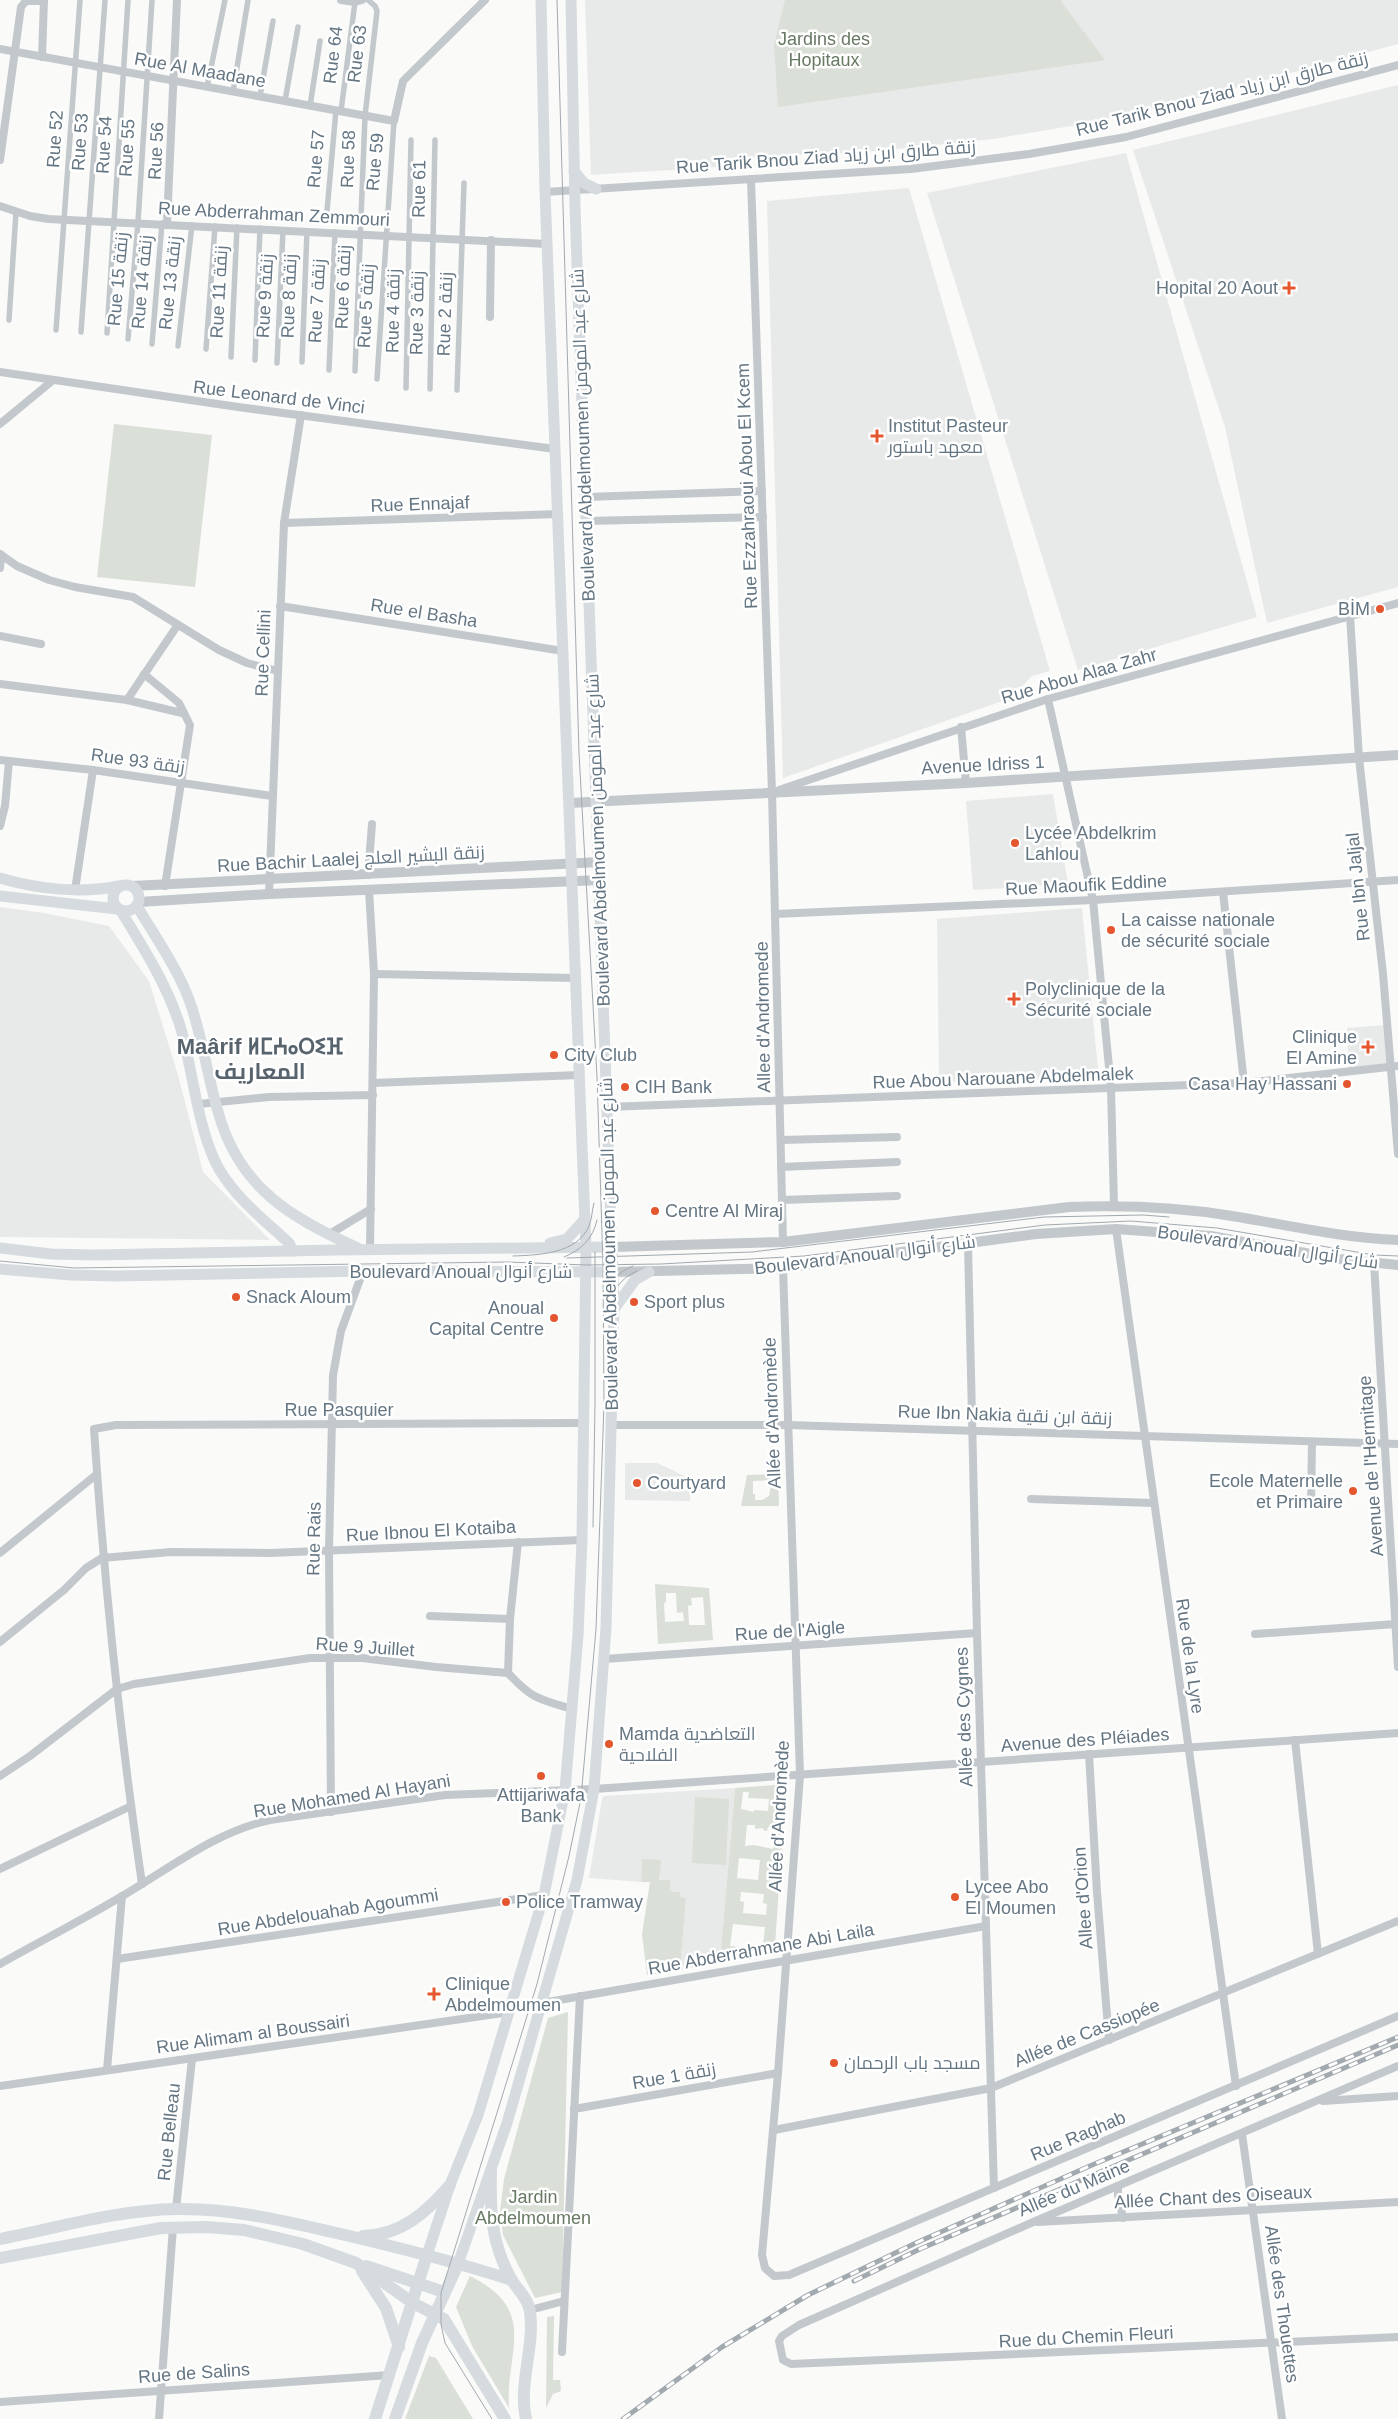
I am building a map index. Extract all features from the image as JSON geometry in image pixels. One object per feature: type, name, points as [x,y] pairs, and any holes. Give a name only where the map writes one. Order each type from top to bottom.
[{"type":"main road","name":"Boulevard Abdelmoumen شارع عبد المومن","points":[[375,2419],[450,2186],[478,2115],[544,1895],[565,1790],[572,1709],[582,1540],[587,1273],[545,192],[541,0]]},
{"type":"main road","name":"Boulevard Abdelmoumen شارع عبد المومن","points":[[394,2419],[444,2292],[458,2264],[492,2171],[577,1880],[594,1789],[604,1658],[614,1309],[600,862],[574,190],[571,0]]},
{"type":"main road","points":[[574,172],[584,183],[596,189]]},
{"type":"main road","points":[[0,878],[34,886],[75,890],[98,890],[119,886],[132,886],[138,893],[138,904],[172,965],[191,1005],[215,1102],[227,1139],[248,1176],[275,1202],[328,1235],[366,1249]]},
{"type":"main road","points":[[119,886],[112,897],[165,986],[181,1029],[213,1157],[219,1169],[245,1202],[289,1243],[293,1251]]},
{"type":"main road","points":[[0,896],[130,911],[138,904]]},
{"type":"main road","points":[[526,1246],[567,1239],[585,1219]]},
{"type":"main road","name":"Boulevard Anoual شارع أنوال","points":[[0,1248],[69,1255],[526,1246],[612,1247]]},
{"type":"main road","name":"Boulevard Anoual شارع أنوال","points":[[0,1269],[108,1276],[363,1271],[613,1272]]},
{"type":"main road","points":[[614,1309],[635,1280],[650,1272]]},
{"type":"main road","points":[[492,2171],[492,2226],[496,2248],[530,2310],[531,2338],[524,2394],[526,2419]]},
{"type":"main road","points":[[350,2236],[385,2234],[411,2222],[433,2206],[450,2186]]},
{"type":"main road","points":[[0,2239],[131,2213],[176,2209],[214,2210],[256,2215],[350,2236],[427,2255],[512,2280]]},
{"type":"main road","points":[[0,2258],[147,2229],[206,2227],[265,2233],[444,2292]]},
{"type":"main road","points":[[356,2263],[413,2302],[444,2319],[504,2419]]},
{"type":"main road","points":[[356,2263],[386,2308],[399,2347]]},
{"type":"street","points":[[0,160],[22,3],[26,1],[44,0],[42,57]]},
{"type":"street","name":"Rue 52","points":[[56,330],[80,0]]},
{"type":"street","name":"Rue 53","points":[[80,332],[105,0]]},
{"type":"street","name":"Rue 54","points":[[107,334],[128,0]]},
{"type":"street","name":"Rue 55","points":[[138,222],[152,0]]},
{"type":"street","name":"Rue 56","points":[[165,223],[177,0]]},
{"type":"street","points":[[207,87],[225,0]]},
{"type":"street","points":[[233,92],[248,0]]},
{"type":"street","points":[[341,0],[358,1]]},
{"type":"street","name":"Rue 63","points":[[365,116],[377,11],[375,6],[368,0]]},
{"type":"street","points":[[394,121],[403,82],[485,0]]},
{"type":"street","name":"Rue 64","points":[[338,111],[358,1]]},
{"type":"street","points":[[260,96],[273,21]]},
{"type":"street","points":[[285,101],[298,27]]},
{"type":"street","points":[[310,106],[320,41]]},
{"type":"street","name":"Rue Al Maadane","points":[[0,49],[394,121]]},
{"type":"street","name":"Rue Tarik Bnou Ziad زنقة طارق ابن زياد","points":[[545,192],[911,169],[1105,142],[1398,65]]},
{"type":"street","name":"Rue 57","points":[[327,211],[338,111]]},
{"type":"street","name":"Rue 58","points":[[360,234],[365,116]]},
{"type":"street","name":"Rue 59","points":[[385,235],[394,121]]},
{"type":"street","name":"Rue 4 زنقة","points":[[406,388],[412,140]]},
{"type":"street","name":"Rue 61","points":[[433,238],[435,140]]},
{"type":"street","name":"Rue Ezzahraoui Abou El Kcem","points":[[751,179],[772,792]]},
{"type":"street","name":"Rue 2 زنقة","points":[[457,390],[464,183]]},
{"type":"street","name":"Rue Abderrahman Zemmouri","points":[[0,206],[36,217],[548,244]]},
{"type":"street","points":[[9,320],[16,212]]},
{"type":"street","name":"Rue 15 زنقة","points":[[128,339],[138,222]]},
{"type":"street","name":"Rue 14 زنقة","points":[[152,344],[165,223]]},
{"type":"street","name":"Rue 13 زنقة","points":[[178,346],[192,225]]},
{"type":"street","points":[[206,350],[215,226]]},
{"type":"street","name":"Rue 11 زنقة","points":[[231,357],[237,227]]},
{"type":"street","points":[[255,360],[260,228]]},
{"type":"street","name":"Rue 9 زنقة","points":[[277,363],[283,230]]},
{"type":"street","name":"Rue 8 زنقة","points":[[302,362],[307,231]]},
{"type":"street","name":"Rue 7 زنقة","points":[[329,370],[335,232]]},
{"type":"street","name":"Rue 6 زنقة","points":[[355,371],[360,234]]},
{"type":"street","name":"Rue 5 زنقة","points":[[376,379],[385,235]]},
{"type":"street","name":"Rue 3 زنقة","points":[[430,389],[433,238]]},
{"type":"street","points":[[490,317],[491,240]]},
{"type":"street","name":"Rue Leonard de Vinci","points":[[0,372],[52,381],[555,449]]},
{"type":"street","points":[[0,424],[52,381]]},
{"type":"street","name":"Rue Cellini","points":[[269,894],[284,522],[301,415]]},
{"type":"street","points":[[586,497],[762,491]]},
{"type":"street","name":"Rue Ennajaf","points":[[284,522],[558,514]]},
{"type":"street","points":[[586,521],[763,517]]},
{"type":"street","points":[[0,568],[1,555]]},
{"type":"street","points":[[1,555],[17,566],[50,580],[75,587],[133,597],[177,626],[247,663],[278,671]]},
{"type":"street","name":"Rue Abou Alaa Zahr","points":[[772,792],[1048,699],[1398,603]]},
{"type":"street","name":"Rue el Basha","points":[[280,606],[563,651]]},
{"type":"street","name":"Rue Ibn Jaljal","points":[[1350,616],[1359,758],[1395,1066],[1398,1154]]},
{"type":"street","points":[[127,700],[177,626]]},
{"type":"street","points":[[0,636],[41,644]]},
{"type":"street","points":[[144,674],[179,703],[182,713]]},
{"type":"street","points":[[0,684],[127,700],[182,713],[187,716],[190,725],[165,886]]},
{"type":"street","points":[[1048,699],[1093,900],[1111,1088],[1114,1205]]},
{"type":"street","points":[[961,727],[966,782]]},
{"type":"street","name":"Avenue Idriss 1","points":[[570,803],[1398,756]]},
{"type":"street","name":"Rue 93 زنقة","points":[[0,760],[181,781],[272,796]]},
{"type":"street","points":[[0,826],[5,806],[10,761]]},
{"type":"street","points":[[75,890],[93,770]]},
{"type":"street","name":"Allee d'Andromede","points":[[772,792],[783,1242]]},
{"type":"street","points":[[368,875],[372,824]]},
{"type":"street","name":"Rue Bachir Laalej زنقة البشير العلج","points":[[132,886],[165,886],[600,862]]},
{"type":"street","name":"Rue Bachir Laalej زنقة البشير العلج","points":[[138,904],[269,894],[600,880]]},
{"type":"street","name":"Rue Maoufik Eddine","points":[[775,914],[1093,900],[1398,880]]},
{"type":"street","points":[[366,1249],[371,1209],[374,1083],[374,974],[369,890]]},
{"type":"street","points":[[1223,892],[1244,1083]]},
{"type":"street","points":[[374,974],[576,978]]},
{"type":"street","name":"Rue Abou Narouane Abdelmalek","points":[[608,1107],[1244,1083],[1395,1066]]},
{"type":"street","points":[[374,1083],[579,1075]]},
{"type":"street","points":[[199,1104],[269,1098],[373,1095]]},
{"type":"street","points":[[781,1140],[897,1137]]},
{"type":"street","points":[[781,1167],[897,1162]]},
{"type":"street","points":[[782,1200],[897,1196]]},
{"type":"street","name":"Boulevard Anoual شارع أنوال","points":[[612,1247],[783,1242],[1069,1207],[1114,1205],[1167,1208],[1232,1216],[1314,1232],[1366,1239],[1398,1240]]},
{"type":"street","points":[[328,1235],[371,1209]]},
{"type":"street","name":"Boulevard Anoual شارع أنوال","points":[[613,1272],[783,1268],[1060,1231],[1116,1229],[1211,1236],[1374,1263],[1398,1265]]},
{"type":"street","name":"Rue de la Lyre","points":[[1116,1229],[1187,1748],[1236,2086]]},
{"type":"street","name":"Allée des Cygnes","points":[[968,1244],[977,1633],[994,2188]]},
{"type":"street","name":"Avenue de l'Hermitage","points":[[1374,1263],[1384,1443],[1395,1576],[1398,1667]]},
{"type":"street","name":"Allée d'Andromède","points":[[769,2273],[764,2268],[762,2255],[774,2130],[800,1775],[794,1646],[783,1268]]},
{"type":"street","name":"Rue Rais","points":[[331,1812],[328,1658],[333,1375],[338,1343],[363,1271]]},
{"type":"street","name":"Rue Pasquier","points":[[97,1474],[94,1429],[116,1425],[584,1423]]},
{"type":"street","name":"Rue Ibn Nakia زنقة ابن نقية","points":[[612,1425],[788,1425],[972,1429],[1398,1444]]},
{"type":"street","points":[[1311,1505],[1312,1442]]},
{"type":"street","points":[[0,1553],[97,1474]]},
{"type":"street","points":[[97,1474],[102,1558],[142,1884]]},
{"type":"street","points":[[1031,1499],[1153,1503]]},
{"type":"street","name":"Rue Ibnou El Kotaiba","points":[[102,1558],[170,1552],[329,1552],[582,1540]]},
{"type":"street","points":[[518,1542],[510,1620],[508,1673],[526,1692],[539,1700],[572,1709]]},
{"type":"street","points":[[0,1642],[64,1590],[86,1568],[102,1558]]},
{"type":"street","points":[[430,1616],[510,1620]]},
{"type":"street","points":[[1255,1634],[1396,1624]]},
{"type":"street","name":"Rue de l'Aigle","points":[[604,1658],[977,1633]]},
{"type":"street","name":"Rue 9 Juillet","points":[[117,1689],[134,1684],[310,1658],[362,1658],[508,1673]]},
{"type":"street","points":[[0,1776],[30,1756],[117,1689]]},
{"type":"street","name":"Avenue des Pléiades","points":[[594,1789],[1398,1733]]},
{"type":"street","points":[[1295,1740],[1318,1954]]},
{"type":"street","name":"Allee d'Orion","points":[[1089,1754],[1097,1892],[1109,2040]]},
{"type":"street","name":"Rue Mohamed Al Hayani","points":[[0,1964],[122,1896],[210,1843],[255,1823],[445,1795],[594,1789]]},
{"type":"street","points":[[0,1869],[131,1806]]},
{"type":"street","name":"Rue Abdelouahab Agoummi","points":[[117,1959],[544,1895]]},
{"type":"street","points":[[107,2070],[122,1896]]},
{"type":"street","name":"Allée de Cassiopée","points":[[774,2130],[991,2088],[1398,1921]]},
{"type":"street","name":"Rue Abderrahmane Abi Laila","points":[[542,2003],[986,1926]]},
{"type":"street","points":[[562,2352],[580,1996]]},
{"type":"street","name":"Rue Alimam al Boussairi","points":[[0,2086],[510,2012]]},
{"type":"street","name":"Rue Raghab","points":[[769,2273],[774,2276],[789,2275],[1398,2016]]},
{"type":"street","name":"Rue Belleau","points":[[176,2209],[192,2059]]},
{"type":"street","name":"Allée du Maine","points":[[781,2354],[779,2341],[782,2336],[799,2325],[1030,2223],[1398,2066]]},
{"type":"street","name":"Rue 1 زنقة","points":[[574,2109],[778,2073]]},
{"type":"street","points":[[1315,2101],[1398,2096]]},
{"type":"street","name":"Allée des Thouettes","points":[[1242,2134],[1282,2419]]},
{"type":"street","points":[[1118,2186],[1123,2218]]},
{"type":"street","name":"Allée Chant des Oiseaux","points":[[1030,2223],[1398,2202]]},
{"type":"street","points":[[159,2419],[173,2227]]},
{"type":"street","points":[[530,2310],[564,2302]]},
{"type":"street","name":"Rue du Chemin Fleuri","points":[[781,2354],[783,2360],[791,2364],[1398,2337]]},
{"type":"street","name":"Rue de Salins","points":[[0,2402],[390,2375]]},
{"type":"shaded area","points":[[585,0],[1398,0],[1398,44],[1181,103],[1077,125],[993,139],[877,151],[741,158],[734,166],[591,175]]},
{"type":"shaded area","name":"Hopital 20 Aout","points":[[1398,85],[1398,587],[1267,623],[1225,427],[1133,150]]},
{"type":"shaded area","points":[[1126,153],[1257,617],[1078,670],[927,193]]},
{"type":"shaded area","name":"Institut Pasteur معهد باستور","points":[[909,188],[1050,671],[1032,676],[1011,698],[783,778],[767,201]]},
{"type":"shaded area","name":"Lycée Abdelkrim Lahlou","points":[[1053,794],[1068,884],[973,890],[966,801]]},
{"type":"shaded area","points":[[0,907],[44,913],[109,926],[149,981],[178,1075],[203,1172],[270,1240],[0,1237]]},
{"type":"shaded area","name":"Polyclinique de la Sécurité sociale","points":[[1082,908],[1099,1079],[939,1082],[937,919]]},
{"type":"shaded area","name":"Clinique El Amine","points":[[1386,1025],[1389,1067],[1349,1071],[1347,1028]]},
{"type":"shaded area","points":[[625,1463],[657,1463],[691,1479],[690,1501],[625,1500]]},
{"type":"shaded area","points":[[735,1788],[720,1962],[680,1970],[686,1898],[680,1897],[680,1892],[670,1891],[642,1859],[641,1882],[589,1878],[602,1799],[604,1796]]},
{"type":"green space","name":"Jardins des Hopitaux","points":[[785,0],[1060,0],[1105,60],[778,107],[774,45]]},
{"type":"green space","points":[[114,424],[212,435],[195,587],[97,577]]},
{"type":"green space","points":[[778,1474],[779,1506],[741,1506],[747,1475]],"holes":[[[772,1480],[769,1496],[762,1500],[755,1500],[753,1481]]]},
{"type":"green space","points":[[655,1584],[709,1588],[713,1640],[658,1644]],"holes":[[[666,1593],[676,1593],[677,1613],[683,1612],[684,1621],[665,1622],[664,1603],[666,1602]],[[703,1597],[705,1625],[689,1625],[688,1606],[692,1605],[691,1598]]]},
{"type":"green space","points":[[775,1785],[785,1796],[775,1946],[767,1954],[720,1962],[735,1788]],"holes":[[[743,1792],[749,1792],[748,1798],[769,1799],[768,1811],[754,1810],[754,1812],[741,1809]],[[747,1825],[755,1825],[755,1829],[763,1828],[763,1830],[767,1831],[768,1827],[777,1828],[777,1845],[774,1845],[773,1849],[754,1845],[745,1846]],[[739,1858],[760,1860],[758,1880],[737,1878]],[[741,1892],[764,1894],[763,1903],[767,1904],[766,1915],[743,1913],[744,1902],[740,1901]],[[733,1924],[765,1927],[763,1946],[748,1944],[747,1948],[730,1946]]]},
{"type":"green space","points":[[695,1797],[729,1799],[726,1865],[692,1863]]},
{"type":"green space","points":[[642,1859],[661,1860],[659,1880],[670,1880],[670,1891],[680,1892],[680,1897],[686,1898],[680,1970],[647,1975],[642,1934],[650,1882],[641,1882]]},
{"type":"green space","name":"Jardin Abdelmoumen","points":[[568,2012],[562,2292],[535,2298],[503,2235],[500,2211],[504,2179],[548,2018]]},
{"type":"green space","points":[[470,2276],[492,2289],[505,2303],[512,2318],[514,2334],[509,2408],[472,2346],[456,2307]]},
{"type":"green space","points":[[554,2316],[553,2380],[560,2380],[561,2391],[553,2394],[546,2408],[547,2317]]},
{"type":"green space","points":[[429,2356],[436,2358],[473,2419],[405,2419]]},
{"type":"tram line","points":[[492,2419],[445,2343],[441,2324],[441,2293],[537,1984],[569,1856],[581,1798],[596,1629],[604,1404],[603,1265],[597,1077],[579,753],[557,0]]},
{"type":"tram line","points":[[513,1256],[534,1255],[567,1248],[576,1242],[589,1226],[594,1203]]},
{"type":"tram line","points":[[567,1258],[752,1252],[1044,1217],[1143,1215],[1169,1217]]},
{"type":"tram line","points":[[564,1257],[576,1251],[585,1243],[593,1233],[597,1220]]},
{"type":"tram line","points":[[0,1261],[74,1268],[507,1262],[587,1265],[661,1264],[804,1256],[1045,1225],[1131,1221],[1217,1228],[1374,1255],[1398,1256]]},
{"type":"tram line","points":[[593,1527],[595,1252]]},
{"type":"tram line","points":[[605,1293],[616,1276],[633,1266]]},
{"type":"tram line","points":[[607,1311],[617,1287],[637,1271]]},
{"type":"railway","points":[[623,2419],[722,2347],[808,2295],[918,2242],[1092,2165],[1398,2037]]},
{"type":"railway","points":[[854,2281],[920,2249],[1398,2045]]},
{"type":"place","name":"Hopital 20 Aout","points":[[1289,288]]},
{"type":"place","name":"Institut Pasteur معهد باستور","points":[[877,436]]},
{"type":"place","name":"BİM","points":[[1380,609]]},
{"type":"place","name":"Lycée Abdelkrim Lahlou","points":[[1015,843]]},
{"type":"place","name":"La caisse nationale de sécurité sociale","points":[[1111,930]]},
{"type":"place","name":"Polyclinique de la Sécurité sociale","points":[[1014,999]]},
{"type":"place","name":"Clinique El Amine","points":[[1368,1047]]},
{"type":"place","name":"City Club","points":[[554,1055]]},
{"type":"place","name":"Casa Hay Hassani","points":[[1347,1084]]},
{"type":"place","name":"CIH Bank","points":[[625,1087]]},
{"type":"place","name":"Centre Al Miraj","points":[[655,1211]]},
{"type":"place","name":"Snack Aloum","points":[[236,1297]]},
{"type":"place","name":"Sport plus","points":[[634,1302]]},
{"type":"place","name":"Anoual Capital Centre","points":[[554,1318]]},
{"type":"place","name":"Courtyard","points":[[637,1483]]},
{"type":"place","name":"Ecole Maternelle et Primaire","points":[[1353,1491]]},
{"type":"place","name":"Mamda التعاضدية الفلاحية","points":[[609,1744]]},
{"type":"place","name":"Attijariwafa Bank","points":[[541,1776]]},
{"type":"place","name":"Lycee Abo El Moumen","points":[[955,1897]]},
{"type":"place","name":"Police Tramway","points":[[506,1902]]},
{"type":"place","name":"Clinique Abdelmoumen","points":[[434,1994]]},
{"type":"place","name":"مسجد باب الرحمان","points":[[834,2063]]},
{"type":"district","name":"Maârif ⵍⵎⵄⴰⵔⵉⴼ المعاريف","points":[[260,1058]]}]
